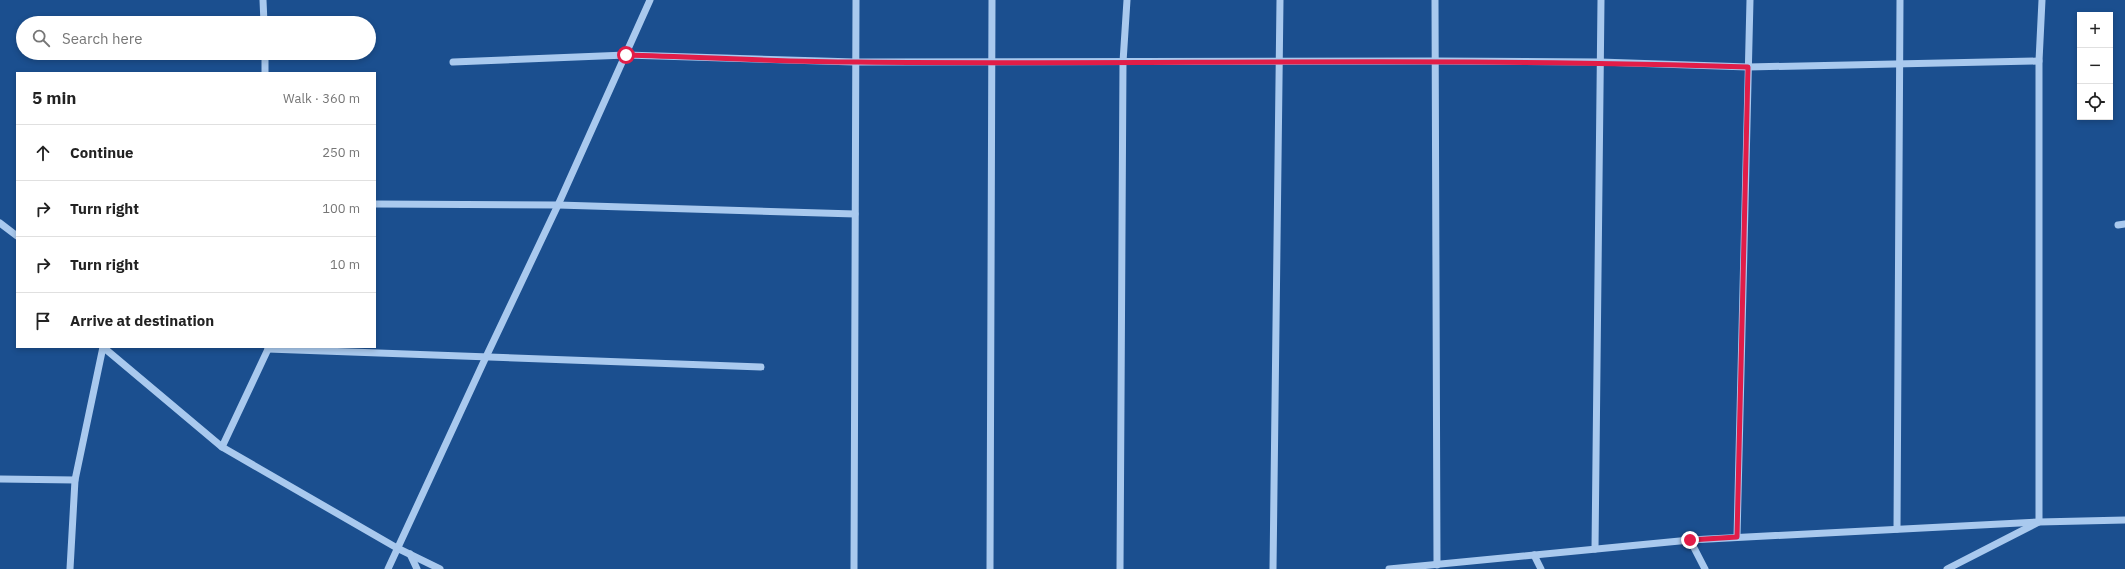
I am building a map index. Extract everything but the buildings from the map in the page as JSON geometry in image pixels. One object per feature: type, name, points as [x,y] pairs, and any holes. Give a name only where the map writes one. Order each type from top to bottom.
[{"type":"street","points":[[263,0],[264,16]]},
{"type":"street","points":[[388,569],[558,205],[650,0]]},
{"type":"street","points":[[854,569],[856,0]]},
{"type":"street","points":[[990,569],[992,0]]},
{"type":"street","points":[[1120,569],[1123,62],[1127,0]]},
{"type":"street","points":[[1273,569],[1280,0]]},
{"type":"street","points":[[1435,0],[1437,564]]},
{"type":"street","points":[[1595,549],[1601,0]]},
{"type":"street","points":[[1737,537],[1750,0]]},
{"type":"street","points":[[1897,529],[1900,0]]},
{"type":"street","points":[[2039,522],[2039,61],[2042,0]]},
{"type":"street","points":[[454,62],[626,55],[855,62],[1436,61],[1600,62],[1748,67],[2039,61]]},
{"type":"street","points":[[265,60],[266,72]]},
{"type":"street","points":[[376,204],[558,205],[855,214]]},
{"type":"street","points":[[0,223],[16,235]]},
{"type":"street","points":[[70,569],[75,480],[103,348]]},
{"type":"street","points":[[104,348],[222,447],[397,548],[440,569]]},
{"type":"street","points":[[222,447],[268,348],[485,359],[761,367]]},
{"type":"street","points":[[0,479],[75,480]]},
{"type":"street","points":[[1389,569],[1690,540],[2039,522],[2125,520]]},
{"type":"street","points":[[1947,569],[2039,522]]},
{"type":"street","points":[[1690,540],[1705,569]]},
{"type":"street","points":[[410,554],[417,569]]},
{"type":"street","points":[[1534,555],[1541,569]]},
{"type":"route","points":[[626,55],[855,62],[1436,61],[1600,62],[1748,67],[1737,537],[1690,540]]}]
